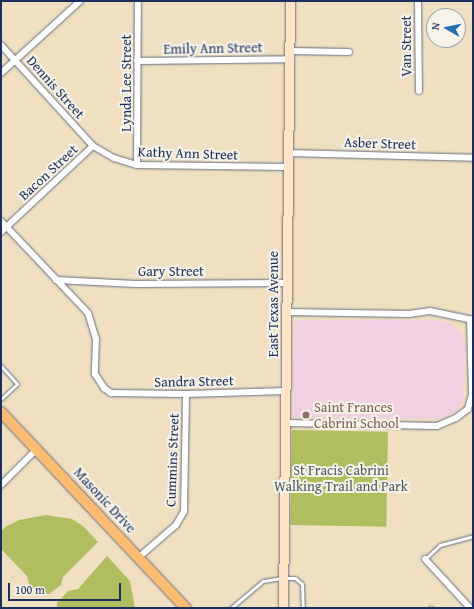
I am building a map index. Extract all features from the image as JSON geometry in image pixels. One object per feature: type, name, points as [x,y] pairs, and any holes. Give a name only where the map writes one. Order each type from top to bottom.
[{"type":"main road","name":"Masonic Drive","points":[[1,412],[38,448],[186,608]]},
{"type":"street","points":[[1,72],[80,1]]},
{"type":"street","name":"Lynda Lee Street","points":[[137,165],[138,1]]},
{"type":"street","name":"East Texas Avenue","points":[[283,608],[287,312],[287,153],[290,1]]},
{"type":"street","name":"Van Street","points":[[418,1],[419,91]]},
{"type":"street","name":"Dennis Street","points":[[1,45],[93,146]]},
{"type":"street","name":"Emily Ann Street","points":[[137,61],[349,52]]},
{"type":"street","name":"Kathy Ann Street","points":[[93,146],[114,158],[137,165],[287,167]]},
{"type":"street","name":"Bacon Street","points":[[1,232],[93,146]]},
{"type":"street","name":"Asber Street","points":[[287,153],[473,158]]},
{"type":"street","points":[[1,221],[56,280]]},
{"type":"street","name":"Gary Street","points":[[56,280],[136,284],[287,283]]},
{"type":"street","name":"Sandra Street","points":[[56,280],[88,313],[96,339],[95,374],[104,388],[111,392],[186,394],[286,391]]},
{"type":"street","points":[[286,423],[437,426],[468,411],[472,394],[471,319],[430,311],[409,314],[287,312]]},
{"type":"street","name":"Cummins Street","points":[[139,557],[176,525],[184,511],[186,394]]},
{"type":"street","points":[[1,485],[38,448]]},
{"type":"street","points":[[425,559],[470,608]]},
{"type":"lane","points":[[1,366],[17,384],[1,399]]},
{"type":"lane","points":[[425,559],[440,545],[473,536]]},
{"type":"lane","points":[[231,608],[263,581],[284,578],[295,578],[302,584],[303,608]]},
{"type":"shaded area","points":[[295,320],[436,320],[451,324],[460,331],[466,346],[463,401],[455,412],[441,419],[293,417]]},
{"type":"green space","name":"St Fracis Cabrini Walking Trail and Park","points":[[292,430],[388,432],[386,527],[290,525]]},
{"type":"green space","points":[[46,515],[72,519],[83,526],[98,542],[63,577],[61,585],[49,594],[39,593],[29,584],[27,576],[1,549],[1,532],[5,527],[19,520]]},
{"type":"green space","points":[[107,556],[130,581],[135,608],[57,608],[57,603],[68,591],[78,589]]},
{"type":"place","name":"Saint Frances Cabrini School","points":[[306,415]]}]
